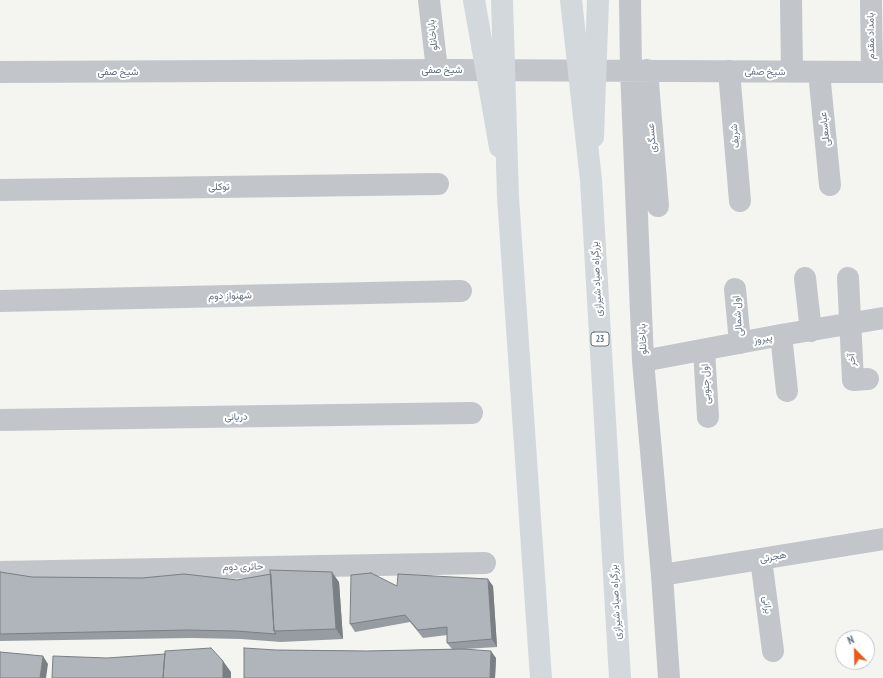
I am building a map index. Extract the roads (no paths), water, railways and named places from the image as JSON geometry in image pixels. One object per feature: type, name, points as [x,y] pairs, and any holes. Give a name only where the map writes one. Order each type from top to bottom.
[{"type":"main road","points":[[474,0],[508,197]]},
{"type":"main road","points":[[502,0],[508,197],[541,678]]},
{"type":"main road","name":"بزرگراه صیاد شیرازی","points":[[571,0],[591,180],[620,678]]},
{"type":"main road","points":[[591,180],[598,0]]},
{"type":"street","name":"باباخانلو","points":[[429,0],[444,70]]},
{"type":"street","name":"باباخانلو","points":[[630,0],[630,70],[644,361],[669,678]]},
{"type":"street","points":[[791,0],[792,72]]},
{"type":"street","name":"بامداد مقدم","points":[[871,0],[878,72]]},
{"type":"street","name":"شیخ صفی","points":[[0,72],[444,70],[878,72]]},
{"type":"street","name":"عسگری","points":[[630,70],[658,206]]},
{"type":"street","name":"شریف","points":[[729,71],[740,201]]},
{"type":"street","name":"عباسعلی","points":[[819,72],[830,185]]},
{"type":"street","name":"توکلی","points":[[0,190],[438,184]]},
{"type":"street","points":[[805,278],[811,331]]},
{"type":"street","points":[[848,278],[849,324]]},
{"type":"street","name":"اول شمالی","points":[[735,289],[740,343]]},
{"type":"street","name":"شهنواز دوم","points":[[0,301],[461,291]]},
{"type":"street","name":"پیروز","points":[[644,361],[883,318]]},
{"type":"street","name":"آخر","points":[[849,324],[853,380],[868,379]]},
{"type":"street","points":[[781,336],[787,391]]},
{"type":"street","name":"اول جنوبی","points":[[704,350],[708,417]]},
{"type":"street","name":"دریانی","points":[[0,420],[472,413]]},
{"type":"street","name":"هجرتی","points":[[662,575],[883,539]]},
{"type":"street","name":"براتی","points":[[761,559],[773,651]]},
{"type":"street","name":"حائری دوم","points":[[0,572],[485,562]]}]
